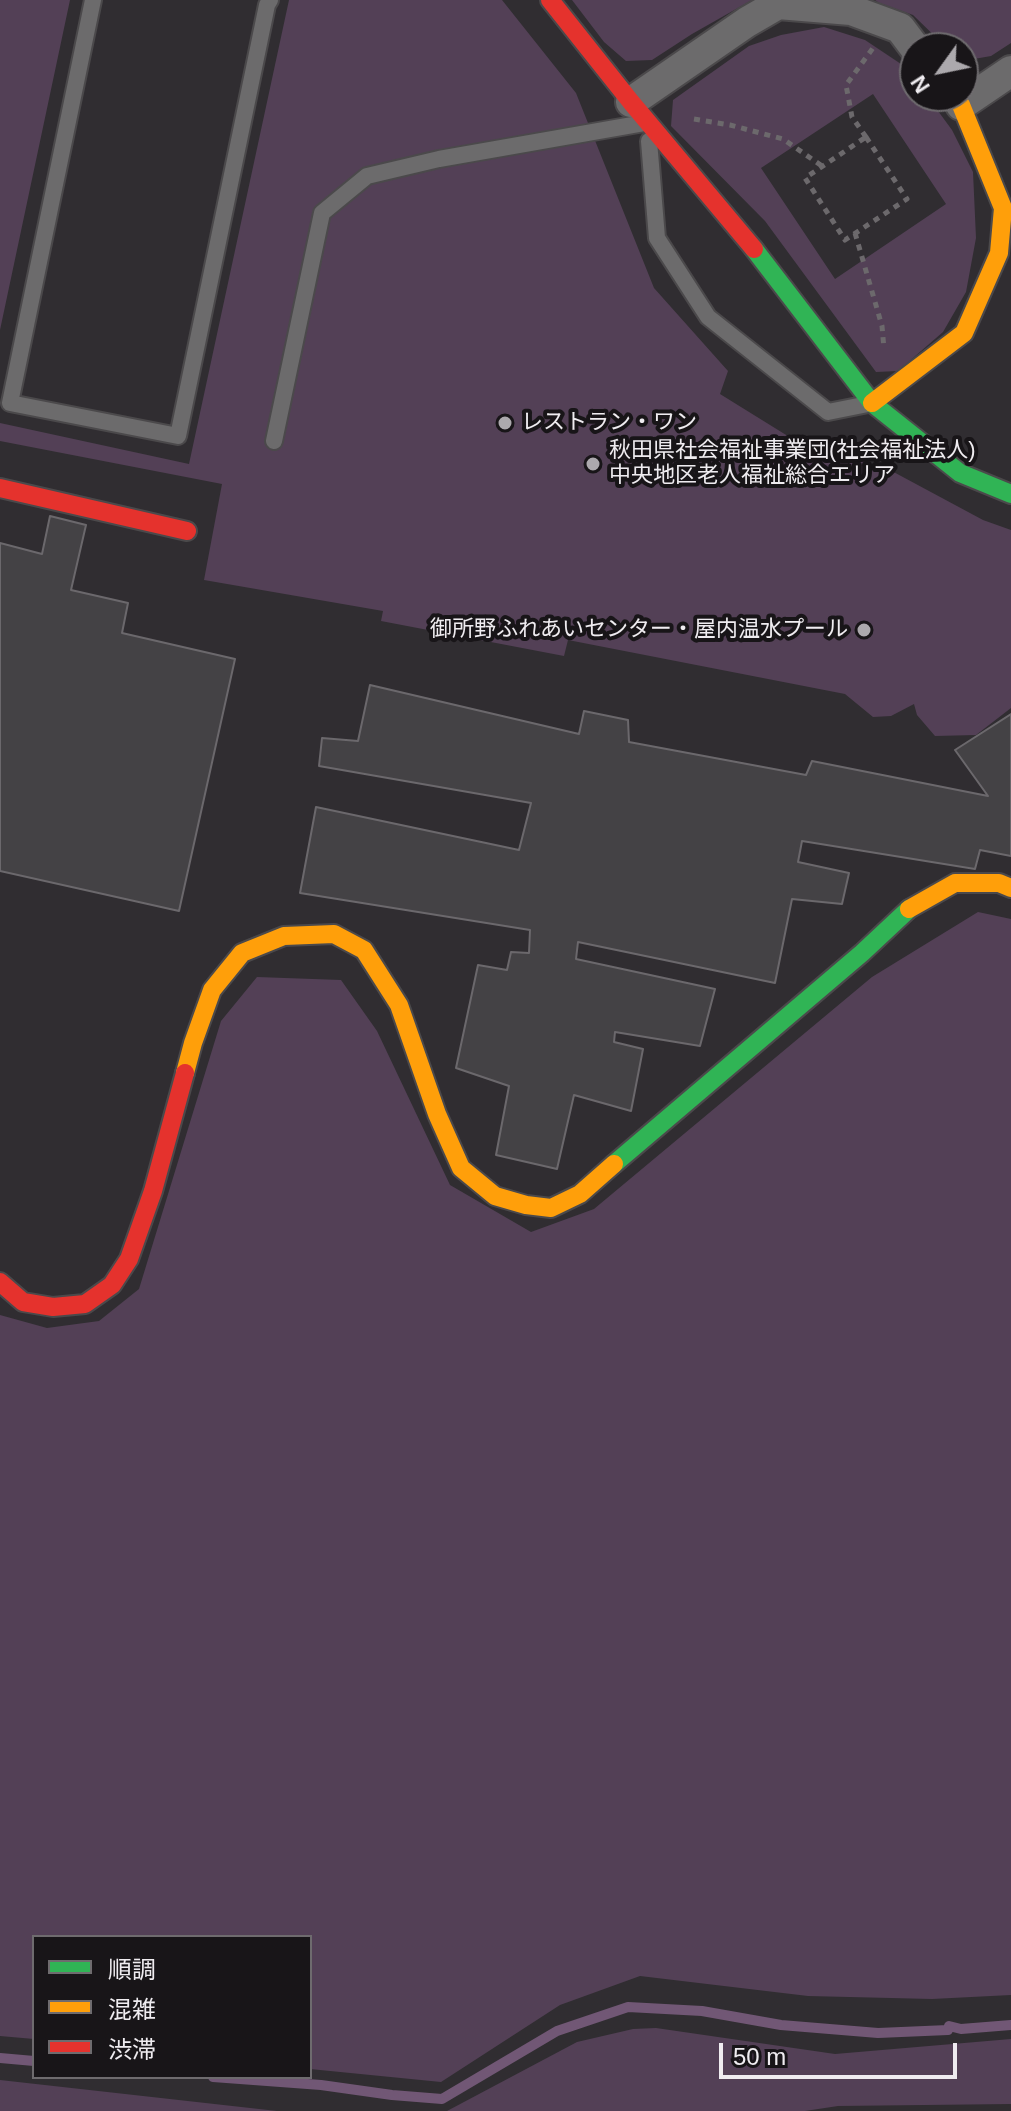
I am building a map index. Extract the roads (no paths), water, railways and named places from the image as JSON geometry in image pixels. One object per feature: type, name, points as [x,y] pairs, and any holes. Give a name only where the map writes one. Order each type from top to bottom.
[{"type":"street","points":[[550,0],[749,243],[872,403],[960,473],[1011,494]]},
{"type":"street","points":[[639,112],[747,22],[778,4],[851,10],[893,25],[903,32]]},
{"type":"street","points":[[979,89],[1011,71]]},
{"type":"street","points":[[872,403],[964,333],[999,253],[1003,208],[962,112]]},
{"type":"street","points":[[0,488],[187,531]]},
{"type":"street","points":[[0,1282],[23,1302],[53,1307],[85,1304],[112,1285],[129,1259],[153,1191],[193,1043],[212,990],[242,953],[284,936],[334,934],[364,950],[399,1005],[437,1114],[461,1168],[495,1196],[551,1208],[580,1194],[862,953],[911,907],[955,883],[999,883],[1011,888]]},
{"type":"lane","points":[[93,0],[10,403],[178,436],[270,0]]},
{"type":"lane","points":[[274,441],[322,213],[367,176],[639,112],[657,238],[708,317],[828,412],[872,403]]},
{"type":"waterway","points":[[240,2079],[442,2099],[557,2031],[628,2007],[702,2011],[781,2025],[878,2033],[948,2030],[949,2026],[961,2029],[1011,2025]]},
{"type":"waterway","points":[[0,2058],[32,2061]]},
{"type":"place","name":"レストラン・ワン","points":[[505,423]]},
{"type":"place","name":"秋田県社会福祉事業団(社会福祉法人) 中央地区老人福祉総合エリア","points":[[593,464]]},
{"type":"place","name":"御所野ふれあいセンター・屋内温水プール","points":[[864,630]]}]
